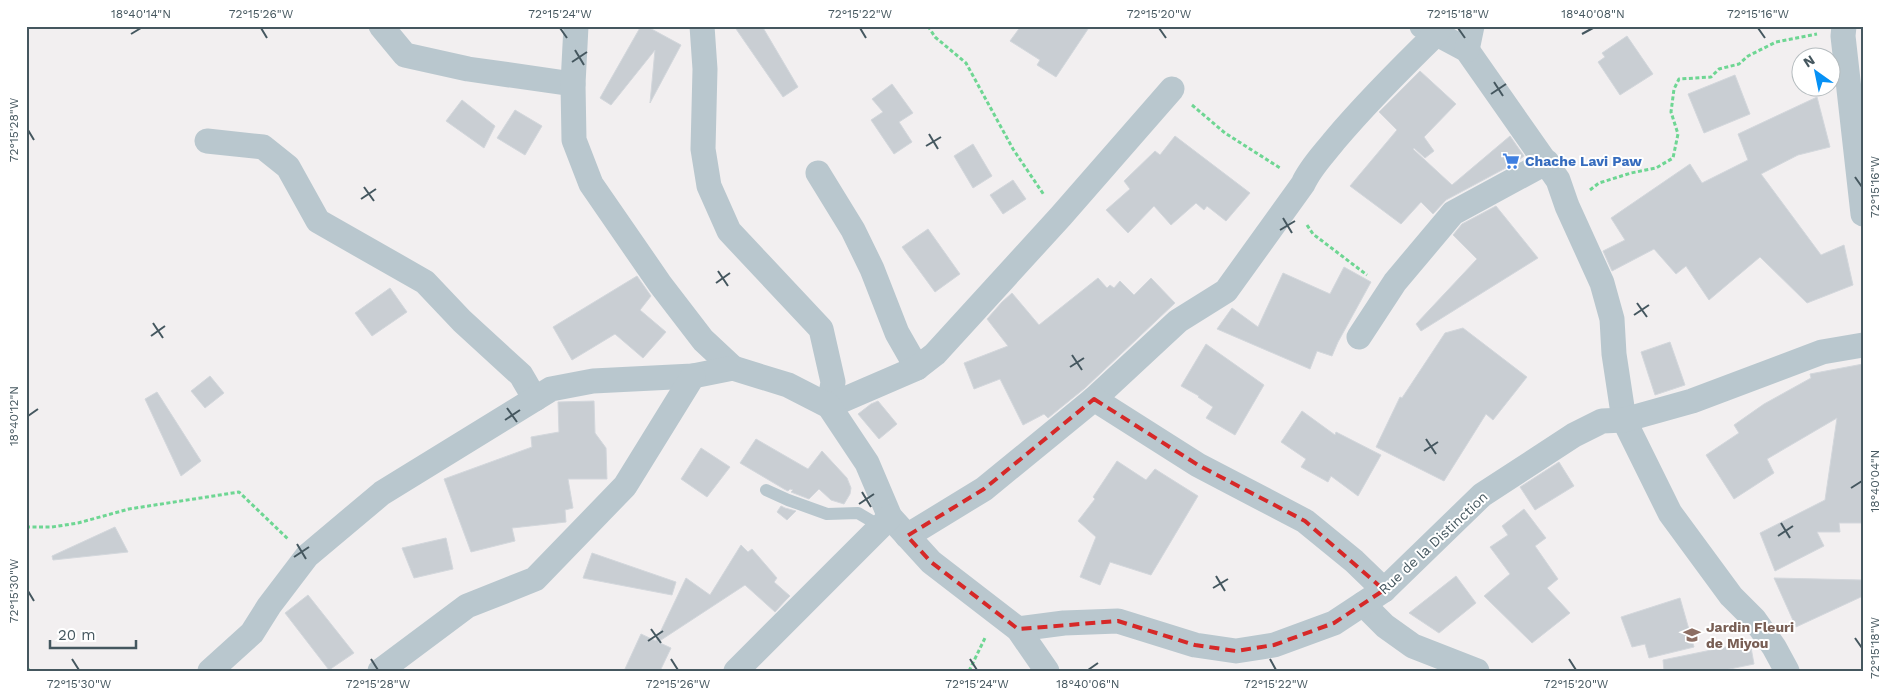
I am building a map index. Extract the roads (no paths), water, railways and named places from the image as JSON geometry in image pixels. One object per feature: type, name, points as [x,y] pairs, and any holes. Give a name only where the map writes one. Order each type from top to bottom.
[{"type":"street","points":[[381,26],[406,55],[468,69],[573,84]]},
{"type":"street","points":[[576,26],[573,84],[574,140],[591,184],[660,284],[703,340],[733,368],[788,385],[829,406],[867,463],[885,522],[907,536],[931,562],[1018,629],[1047,671]]},
{"type":"street","points":[[702,26],[705,69],[703,149],[710,186],[729,231],[821,329],[833,382],[829,406]]},
{"type":"street","points":[[907,536],[984,489],[1094,398],[1178,321],[1226,291],[1308,174],[1361,110],[1393,76],[1430,30],[1470,38],[1558,180],[1602,283],[1612,320],[1614,354],[1624,420],[1670,513],[1732,596],[1754,619],[1774,647],[1787,671]]},
{"type":"street","points":[[1843,31],[1863,214]]},
{"type":"street","points":[[829,406],[917,368],[935,354],[1061,216],[1172,89]]},
{"type":"street","points":[[207,141],[263,147],[288,167],[318,221],[424,282],[462,321],[521,376],[535,399]]},
{"type":"street","points":[[1359,337],[1395,282],[1452,214],[1547,162]]},
{"type":"street","points":[[818,173],[853,230],[872,269],[897,333],[917,368]]},
{"type":"street","name":"Rue de la Distinction","points":[[1018,629],[1064,623],[1118,621],[1195,645],[1236,651],[1274,645],[1334,623],[1384,590],[1482,495],[1574,435],[1602,421],[1624,420],[1692,401],[1822,352],[1863,345]]},
{"type":"street","points":[[210,671],[252,633],[269,606],[307,556],[382,494],[551,389],[593,382],[693,376],[733,368]]},
{"type":"street","points":[[380,671],[467,606],[535,580],[625,486],[693,376]]},
{"type":"street","points":[[1094,398],[1198,465],[1305,521],[1354,561],[1384,590]]},
{"type":"street","points":[[736,671],[885,522]]},
{"type":"street","points":[[1362,604],[1385,626],[1413,646],[1477,671]]},
{"type":"lane","points":[[766,490],[827,514],[858,513],[885,522]]},
{"type":"place","name":"Chache Lavi Paw","points":[[1511,161]]},
{"type":"place","name":"Jardin Fleuri de Miyou","points":[[1692,635]]}]
